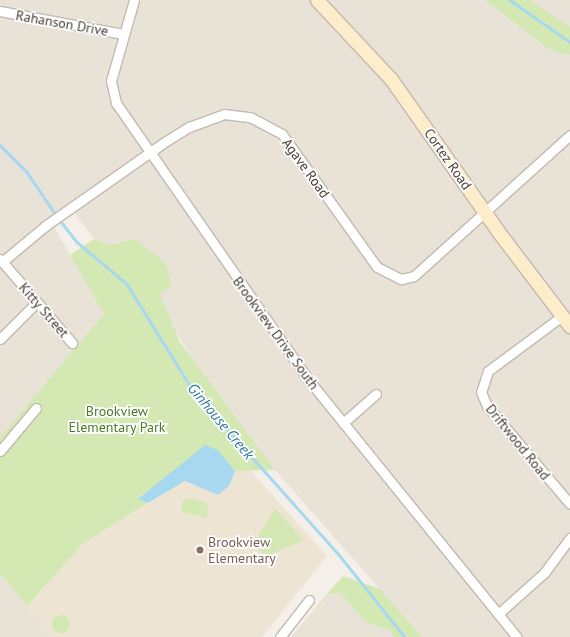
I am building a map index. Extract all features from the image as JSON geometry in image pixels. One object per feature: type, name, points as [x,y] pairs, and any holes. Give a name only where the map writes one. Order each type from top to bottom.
[{"type":"street","name":"Brookview Drive South","points":[[134,0],[123,34],[112,81],[114,95],[149,153],[343,423],[517,637]]},
{"type":"street","name":"Cortez Road","points":[[317,0],[391,79],[485,212],[570,326]]},
{"type":"street","name":"Rahanson Drive","points":[[0,11],[123,34]]},
{"type":"street","name":"Agave Road","points":[[1,260],[45,226],[149,153],[189,127],[224,114],[267,123],[282,134],[377,267],[401,279],[426,269],[485,212],[570,135]]},
{"type":"street","name":"Kitty Street","points":[[1,260],[36,303],[72,343]]},
{"type":"street","points":[[0,339],[36,303]]},
{"type":"street","name":"Driftwood Road","points":[[562,316],[488,371],[481,392],[487,406],[570,504]]},
{"type":"street","points":[[343,423],[376,394]]},
{"type":"street","points":[[0,450],[36,408]]},
{"type":"street","points":[[498,614],[544,574],[570,538]]},
{"type":"street","points":[[292,637],[282,635],[308,600]]},
{"type":"shaded area","points":[[0,0],[485,0],[550,50],[570,55],[570,637],[422,637],[275,470],[200,371],[167,317],[160,294],[171,286],[120,241],[109,245],[94,239],[68,204],[49,218],[104,314],[0,437]]},
{"type":"shaded area","points":[[529,0],[570,0],[570,27]]},
{"type":"shaded area","name":"Brookview Elementary","points":[[250,470],[327,556],[262,637],[51,637],[27,606],[83,544],[185,481],[218,495],[229,486],[235,471]]},
{"type":"shaded area","points":[[0,573],[27,606],[51,637],[0,637]]},
{"type":"shaded area","points":[[340,593],[367,623],[390,630],[394,637],[291,637],[326,595]]},
{"type":"green space","points":[[485,0],[529,0],[570,27],[570,55],[550,50]]},
{"type":"green space","name":"Brookview Elementary Park","points":[[94,239],[109,245],[135,239],[166,263],[171,286],[160,294],[180,342],[275,470],[235,471],[218,450],[171,475],[138,499],[148,503],[83,544],[27,606],[0,573],[0,437],[104,314],[70,255]]},
{"type":"green space","points":[[187,498],[208,503],[207,518],[183,512],[181,504]]},
{"type":"green space","points":[[275,508],[304,540],[267,556],[257,549],[255,542]]},
{"type":"green space","points":[[343,576],[380,589],[422,637],[394,637],[390,630],[367,623],[340,593],[326,595]]},
{"type":"green space","points":[[61,615],[67,618],[70,624],[67,630],[61,633],[55,630],[52,624],[55,618]]},
{"type":"water","points":[[205,445],[218,450],[235,471],[229,486],[218,495],[185,481],[148,503],[138,499]]},
{"type":"waterway","points":[[510,0],[570,42]]},
{"type":"waterway","name":"Ginhouse Creek","points":[[0,145],[27,172],[56,215]]},
{"type":"waterway","name":"Ginhouse Creek","points":[[59,219],[77,242],[127,284],[194,392],[340,556],[405,637]]},
{"type":"place","name":"Brookview Elementary","points":[[200,550]]}]
